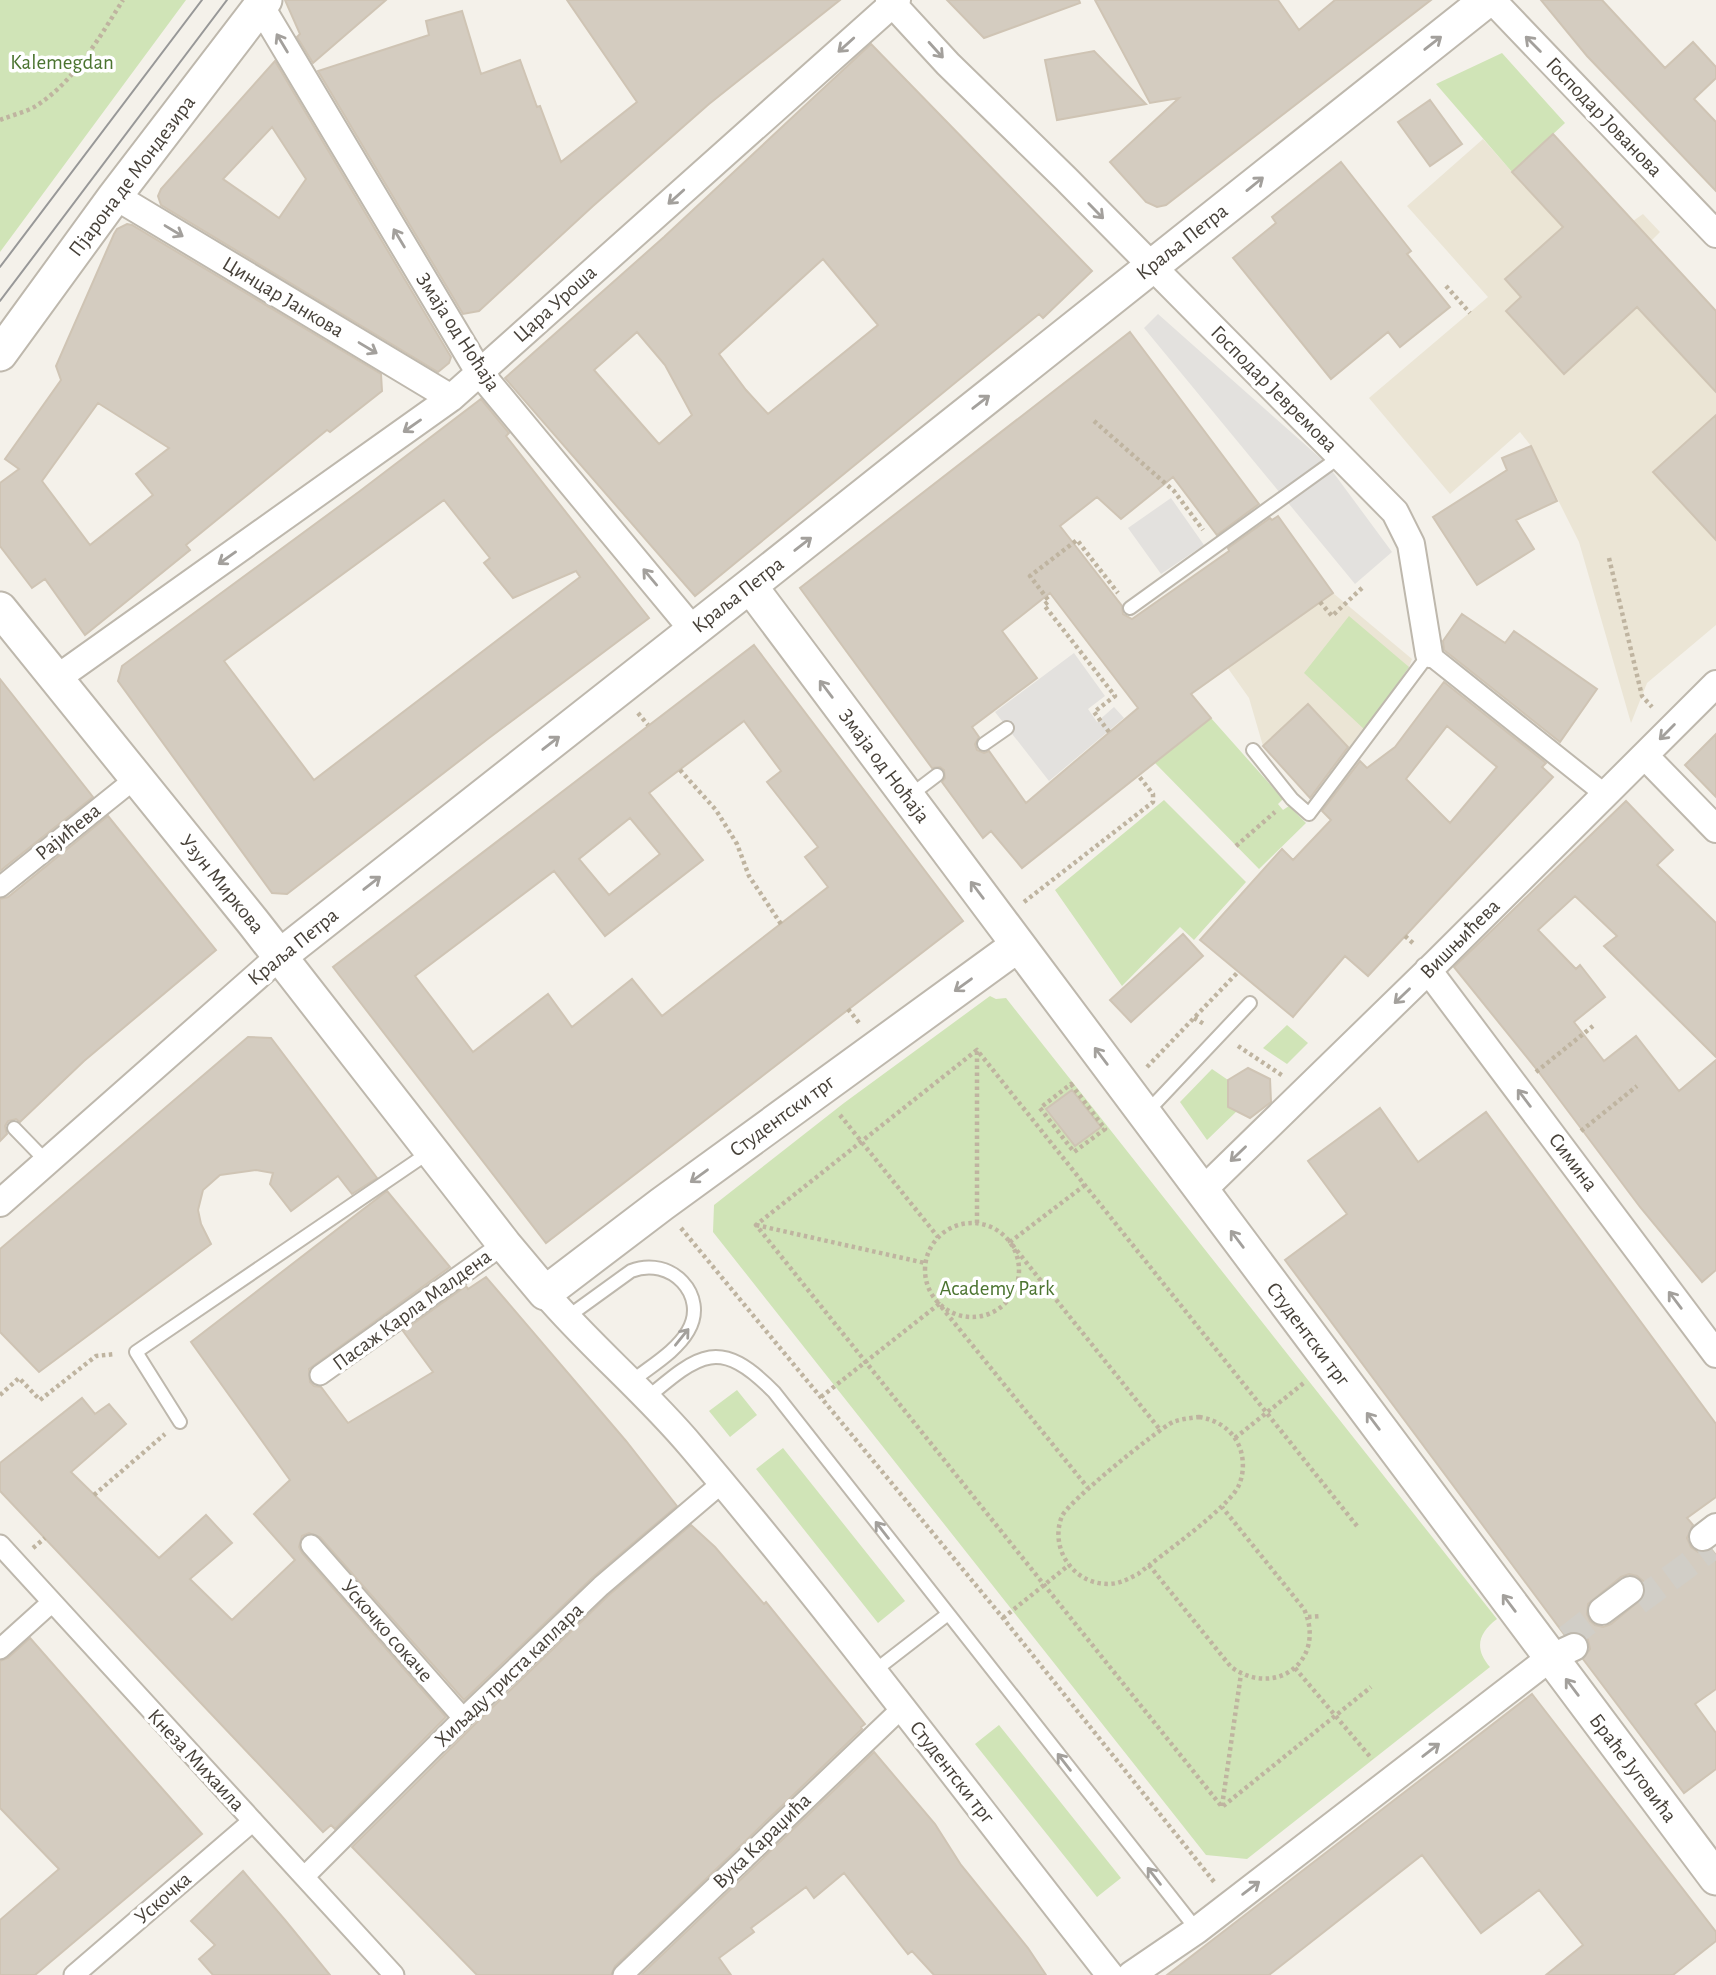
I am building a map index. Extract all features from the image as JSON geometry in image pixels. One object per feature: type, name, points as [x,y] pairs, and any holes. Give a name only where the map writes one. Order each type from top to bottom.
[{"type":"street","name":"Господар Јованова","points":[[1489,0],[1716,234]]},
{"type":"street","name":"Краља Петра","points":[[0,1203],[280,956],[1489,0]]},
{"type":"street","name":"Господар Јевремова","points":[[893,1],[948,64],[1395,512],[1411,544],[1429,654]]},
{"type":"street","name":"Цара Уроша","points":[[56,679],[452,398],[893,1]]},
{"type":"street","name":"Змаја од Ноћаја","points":[[263,4],[479,372],[693,630]]},
{"type":"street","name":"Пјарона де Мондезира","points":[[0,354],[115,196],[263,4]]},
{"type":"street","name":"Цинцар Јанкова","points":[[115,196],[452,398]]},
{"type":"street","name":"Змаја од Ноћаја","points":[[750,586],[1018,945]]},
{"type":"street","name":"Узун Миркова","points":[[0,609],[280,956],[504,1244],[556,1306]]},
{"type":"street","points":[[1429,654],[1606,794]]},
{"type":"street","name":"Вишњићева","points":[[1202,1191],[1429,971],[1716,684]]},
{"type":"street","points":[[1645,756],[1716,830]]},
{"type":"street","name":"Рајићева","points":[[0,887],[136,778]]},
{"type":"street","name":"Студентски трг","points":[[1110,1975],[902,1708],[691,1445],[556,1306],[672,1196],[1018,945],[1202,1191],[1561,1650]]},
{"type":"street","name":"Симина","points":[[1429,971],[1713,1344]]},
{"type":"street","name":"Пасаж Карла Малдена","points":[[320,1375],[504,1244]]},
{"type":"street","name":"Хиљаду триста каплара","points":[[305,1876],[463,1718],[601,1586],[722,1483]]},
{"type":"street","name":"Кнеза Михаила","points":[[0,1545],[394,1975]]},
{"type":"street","name":"Ускочко сокаче","points":[[312,1545],[463,1718]]},
{"type":"street","points":[[1606,1616],[1634,1596]]},
{"type":"street","points":[[0,1649],[51,1603]]},
{"type":"street","points":[[1130,1975],[1197,1930],[1561,1650]]},
{"type":"street","name":"Браће Југовића","points":[[1561,1650],[1716,1878]]},
{"type":"street","name":"Вука Караџића","points":[[623,1975],[902,1708]]},
{"type":"street","name":"Ускочка","points":[[74,1975],[253,1821]]},
{"type":"lane","points":[[1130,608],[1341,456]]},
{"type":"lane","points":[[1253,750],[1292,799],[1309,814],[1429,654]]},
{"type":"lane","points":[[984,744],[1007,728]]},
{"type":"lane","points":[[908,797],[937,775]]},
{"type":"lane","points":[[1144,1115],[1250,1003]]},
{"type":"lane","points":[[14,1128],[47,1162]]},
{"type":"lane","points":[[180,1422],[135,1352],[431,1150]]},
{"type":"lane","points":[[556,1306],[641,1267],[666,1269],[675,1275],[683,1284],[692,1303],[693,1318],[688,1331],[639,1390]]},
{"type":"lane","points":[[639,1390],[706,1357],[737,1362],[753,1371],[774,1392],[1197,1930]]},
{"type":"lane","points":[[873,1672],[948,1614]]},
{"type":"path","points":[[0,120],[34,107],[62,86],[95,44],[123,0]]},
{"type":"path","points":[[1446,286],[1470,313]]},
{"type":"path","points":[[1094,421],[1174,491],[1216,547]]},
{"type":"path","points":[[1109,732],[1094,712],[1115,696],[1044,605],[1049,601],[1030,576],[1077,540],[1130,608]]},
{"type":"path","points":[[1609,558],[1642,696]]},
{"type":"path","points":[[1320,602],[1332,615],[1362,587]]},
{"type":"path","points":[[680,769],[716,810],[737,844],[749,876],[781,924]]},
{"type":"path","points":[[1023,903],[1153,802],[1153,794],[1138,775]]},
{"type":"path","points":[[1236,846],[1281,807]]},
{"type":"path","points":[[1140,1076],[1238,972]]},
{"type":"path","points":[[1517,1088],[1592,1026]]},
{"type":"path","points":[[1237,1046],[1278,1072]]},
{"type":"path","points":[[977,1050],[1357,1526]]},
{"type":"path","points":[[757,1225],[977,1050]]},
{"type":"path","points":[[977,1050],[977,1223]]},
{"type":"path","points":[[1071,1084],[1105,1129],[1074,1152],[1056,1128],[1040,1108],[1052,1102],[1071,1084]]},
{"type":"path","points":[[1562,1147],[1637,1086]]},
{"type":"path","points":[[836,1110],[938,1237]]},
{"type":"path","points":[[1046,1136],[1056,1128]]},
{"type":"path","points":[[1010,1242],[1085,1185]]},
{"type":"path","points":[[1088,1488],[939,1304],[928,1285],[925,1263],[929,1249],[938,1237],[962,1223],[977,1223],[992,1227],[1010,1242],[1161,1431]]},
{"type":"path","points":[[757,1225],[925,1263]]},
{"type":"path","points":[[757,1225],[1222,1807]]},
{"type":"path","points":[[681,1228],[1003,1618],[1231,1903]]},
{"type":"path","points":[[939,1304],[949,1312],[964,1317],[980,1317],[1007,1302],[1016,1288],[1019,1273],[1018,1258],[1010,1242]]},
{"type":"path","points":[[821,1397],[939,1304]]},
{"type":"path","points":[[0,1395],[19,1378],[40,1400],[96,1356]]},
{"type":"path","points":[[1235,1438],[1308,1380]]},
{"type":"path","points":[[1199,1417],[1220,1424],[1235,1438],[1242,1454],[1242,1476],[1235,1493],[1222,1507],[1125,1581],[1109,1584],[1092,1582],[1077,1574],[1059,1546],[1058,1530],[1063,1513],[1088,1488],[1161,1431],[1171,1423],[1199,1417]]},
{"type":"path","points":[[94,1495],[180,1422]]},
{"type":"path","points":[[1149,1565],[1231,1667],[1256,1679],[1272,1679],[1295,1668],[1307,1651],[1311,1636],[1308,1617],[1300,1603],[1222,1507]]},
{"type":"path","points":[[1003,1618],[1069,1565]]},
{"type":"path","points":[[1308,1617],[1321,1616]]},
{"type":"path","points":[[1295,1668],[1390,1782]]},
{"type":"path","points":[[1222,1807],[1241,1674]]},
{"type":"path","points":[[1222,1807],[1371,1687]]},
{"type":"shaded area","points":[[1553,134],[1633,221],[1643,214],[1660,232],[1651,241],[1716,311],[1716,625],[1647,683],[1631,723],[1579,542],[1531,446],[1520,432],[1450,494],[1369,398],[1488,297],[1407,206],[1483,139],[1512,172]]},
{"type":"shaded area","points":[[1158,314],[1327,464],[1392,552],[1355,584],[1144,328]]},
{"type":"shaded area","points":[[1171,498],[1204,545],[1161,574],[1128,528]]},
{"type":"shaded area","points":[[1278,516],[1333,593],[1412,659],[1350,749],[1304,791],[1263,746],[1249,698],[1173,591]]},
{"type":"shaded area","points":[[1074,653],[1105,696],[1088,709],[1097,722],[1114,707],[1124,718],[1049,781],[995,712]]},
{"type":"green space","name":"Kalemegdan","points":[[0,0],[186,0],[0,252]]},
{"type":"green space","points":[[1502,53],[1565,123],[1512,172],[1436,84]]},
{"type":"green space","points":[[1349,616],[1409,667],[1365,730],[1304,673]]},
{"type":"green space","points":[[1211,718],[1283,799],[1278,804],[1283,810],[1289,806],[1306,823],[1259,869],[1154,762]]},
{"type":"green space","points":[[1164,800],[1246,882],[1194,940],[1180,927],[1122,986],[1055,890]]},
{"type":"green space","name":"Academy Park","points":[[990,996],[996,999],[1006,998],[1497,1619],[1486,1630],[1480,1642],[1482,1654],[1490,1667],[1247,1859],[1206,1855],[713,1232],[714,1205],[844,1103]]},
{"type":"green space","points":[[1287,1025],[1308,1043],[1287,1064],[1263,1048]]},
{"type":"green space","points":[[1212,1069],[1228,1080],[1228,1107],[1237,1111],[1207,1140],[1180,1102]]},
{"type":"green space","points":[[737,1390],[757,1415],[730,1437],[709,1411]]},
{"type":"green space","points":[[783,1448],[905,1601],[878,1623],[756,1469]]},
{"type":"green space","points":[[999,1725],[1121,1878],[1097,1897],[975,1744]]},
{"type":"building","points":[[285,0],[386,0],[313,63],[297,37],[300,34]]},
{"type":"building","points":[[567,0],[840,0],[709,104],[479,311],[463,314],[318,71],[429,35],[426,21],[462,11],[481,74],[520,60],[561,162],[637,102]]},
{"type":"building","points":[[947,0],[1079,0],[1080,3],[984,38]]},
{"type":"building","points":[[1095,0],[1278,0],[1299,30],[1335,0],[1431,0],[1166,205],[1157,207],[1146,202],[1110,162],[1179,98],[1150,103]]},
{"type":"building","points":[[1541,0],[1602,0],[1665,68],[1693,42],[1716,67],[1716,78],[1694,99],[1716,122],[1716,191],[1587,56]]},
{"type":"building","points":[[871,44],[1092,271],[1043,318],[1039,314],[695,596],[505,378],[664,237]],"holes":[[[823,259],[878,325],[768,414],[719,354]],[[637,332],[665,365],[692,415],[659,444],[594,370]]]},
{"type":"building","points":[[1094,51],[1146,104],[1057,120],[1045,60]]},
{"type":"building","points":[[275,61],[451,357],[449,363],[438,372],[161,205],[158,196],[161,189]],"holes":[[[272,127],[306,179],[279,218],[223,179]]]},
{"type":"building","points":[[1430,100],[1462,144],[1430,166],[1398,122]]},
{"type":"building","points":[[1553,134],[1716,311],[1716,392],[1637,307],[1564,374],[1506,311],[1521,297],[1505,279],[1563,227],[1512,172]]},
{"type":"building","points":[[1341,162],[1411,251],[1407,254],[1450,307],[1400,347],[1388,332],[1331,379],[1233,258],[1276,223],[1272,217]]},
{"type":"building","points":[[127,224],[132,225],[381,374],[382,391],[330,432],[327,430],[186,545],[190,550],[85,635],[45,579],[32,588],[0,546],[0,483],[19,469],[5,459],[61,380],[56,366],[117,229]],"holes":[[[98,403],[169,448],[136,474],[153,495],[90,545],[42,481]]]},
{"type":"building","points":[[1130,332],[1259,504],[1217,535],[1173,477],[1121,519],[1097,497],[1060,526],[1122,606],[1123,614],[1132,619],[1229,551],[1228,548],[1270,518],[1272,520],[1278,516],[1333,593],[1191,694],[1211,718],[1022,868],[991,831],[983,838],[942,782],[945,778],[944,770],[940,767],[932,768],[800,588]],"holes":[[[1050,593],[1138,708],[1026,803],[989,751],[984,753],[977,750],[975,744],[979,737],[972,727],[1037,678],[1002,631]]]},
{"type":"building","points":[[481,399],[509,433],[506,436],[649,618],[287,894],[272,893],[118,681],[122,666]],"holes":[[[444,500],[490,558],[484,563],[513,598],[576,571],[580,577],[314,780],[224,661]]]},
{"type":"building","points":[[1716,415],[1716,540],[1653,472]]},
{"type":"building","points":[[1531,446],[1557,501],[1516,520],[1534,549],[1477,585],[1433,517],[1507,470],[1502,458]]},
{"type":"building","points":[[1462,614],[1505,643],[1514,631],[1597,689],[1560,742],[1444,650],[1443,641]]},
{"type":"building","points":[[754,645],[963,921],[546,1243],[333,967]],"holes":[[[744,721],[781,771],[767,782],[818,847],[805,857],[828,887],[662,1016],[632,979],[572,1027],[548,994],[473,1052],[415,976],[554,871],[605,936],[703,860],[649,793]],[[630,818],[660,854],[609,895],[579,859]]]},
{"type":"building","points":[[0,679],[93,797],[0,871]]},
{"type":"building","points":[[1444,682],[1546,763],[1542,767],[1553,777],[1368,976],[1345,956],[1293,1017],[1200,940],[1282,849],[1293,860],[1331,820],[1322,811],[1360,761],[1367,768],[1395,747]],"holes":[[[1447,726],[1497,767],[1450,823],[1406,779]]]},
{"type":"building","points":[[1308,704],[1348,747],[1310,798],[1263,746]]},
{"type":"building","points":[[1716,734],[1716,797],[1685,765]]},
{"type":"building","points":[[1626,801],[1673,850],[1657,865],[1716,923],[1716,1057],[1604,946],[1617,936],[1575,896],[1538,930],[1576,969],[1580,965],[1605,997],[1574,1022],[1604,1061],[1636,1036],[1679,1091],[1716,1060],[1716,1270],[1702,1282],[1640,1207],[1538,1071],[1454,967]]},
{"type":"building","points":[[108,816],[216,950],[84,1061],[20,1122],[16,1119],[8,1121],[5,1126],[7,1134],[0,1141],[0,899],[8,897]]},
{"type":"building","points":[[1183,934],[1203,956],[1131,1022],[1110,1000]]},
{"type":"building","points":[[248,1037],[271,1038],[377,1178],[352,1194],[338,1176],[291,1211],[270,1184],[273,1173],[256,1170],[220,1175],[203,1190],[198,1210],[201,1224],[211,1244],[39,1372],[0,1332],[0,1249]]},
{"type":"building","points":[[1248,1068],[1270,1079],[1271,1102],[1250,1118],[1228,1107],[1228,1080]]},
{"type":"building","points":[[1072,1090],[1101,1127],[1075,1146],[1046,1109]]},
{"type":"building","points":[[1380,1108],[1418,1162],[1486,1112],[1716,1424],[1716,1497],[1687,1518],[1693,1525],[1687,1538],[1691,1547],[1698,1552],[1712,1550],[1716,1555],[1716,1689],[1695,1704],[1716,1733],[1716,1769],[1684,1793],[1583,1659],[1590,1649],[1588,1640],[1576,1631],[1564,1634],[1285,1260],[1347,1214],[1308,1161]],"holes":[[[1629,1574],[1637,1576],[1646,1589],[1644,1597],[1611,1624],[1603,1627],[1590,1621],[1587,1614],[1588,1604],[1621,1577]]]},
{"type":"building","points":[[387,1191],[450,1267],[309,1369],[310,1382],[321,1387],[348,1423],[433,1372],[403,1331],[466,1286],[468,1289],[486,1277],[626,1441],[677,1506],[593,1577],[464,1700],[320,1537],[309,1533],[302,1536],[299,1547],[302,1553],[446,1717],[335,1829],[331,1825],[323,1832],[0,1491],[0,1463],[82,1398],[95,1414],[109,1404],[126,1424],[71,1472],[159,1558],[206,1515],[232,1543],[190,1579],[232,1620],[295,1560],[254,1514],[290,1480],[191,1342]]},
{"type":"building","points":[[691,1525],[715,1547],[764,1604],[766,1602],[865,1724],[615,1966],[611,1975],[477,1975],[352,1847],[609,1595]]},
{"type":"building","points":[[30,1638],[202,1834],[35,1975],[0,1975],[0,1920],[59,1869],[0,1808],[0,1661],[8,1658]]},
{"type":"building","points":[[1532,1694],[1716,1932],[1716,1941],[1673,1975],[1546,1975],[1583,1945],[1539,1890],[1481,1933],[1422,1855],[1269,1975],[1167,1975]]},
{"type":"building","points":[[874,1752],[935,1824],[961,1865],[1028,1948],[1046,1975],[934,1975],[912,1951],[908,1954],[844,1873],[814,1898],[806,1887],[751,1928],[754,1932],[719,1958],[731,1975],[641,1975]]},
{"type":"building","points":[[243,1871],[330,1975],[213,1975],[199,1959],[215,1945],[191,1921]]},
{"type":"tunnel","points":[[1638,1602],[1711,1548]]},
{"type":"tunnel","points":[[1567,1638],[1602,1611]]},
{"type":"tram line","points":[[0,267],[202,0]]},
{"type":"tram line","points":[[0,301],[227,0]]}]
